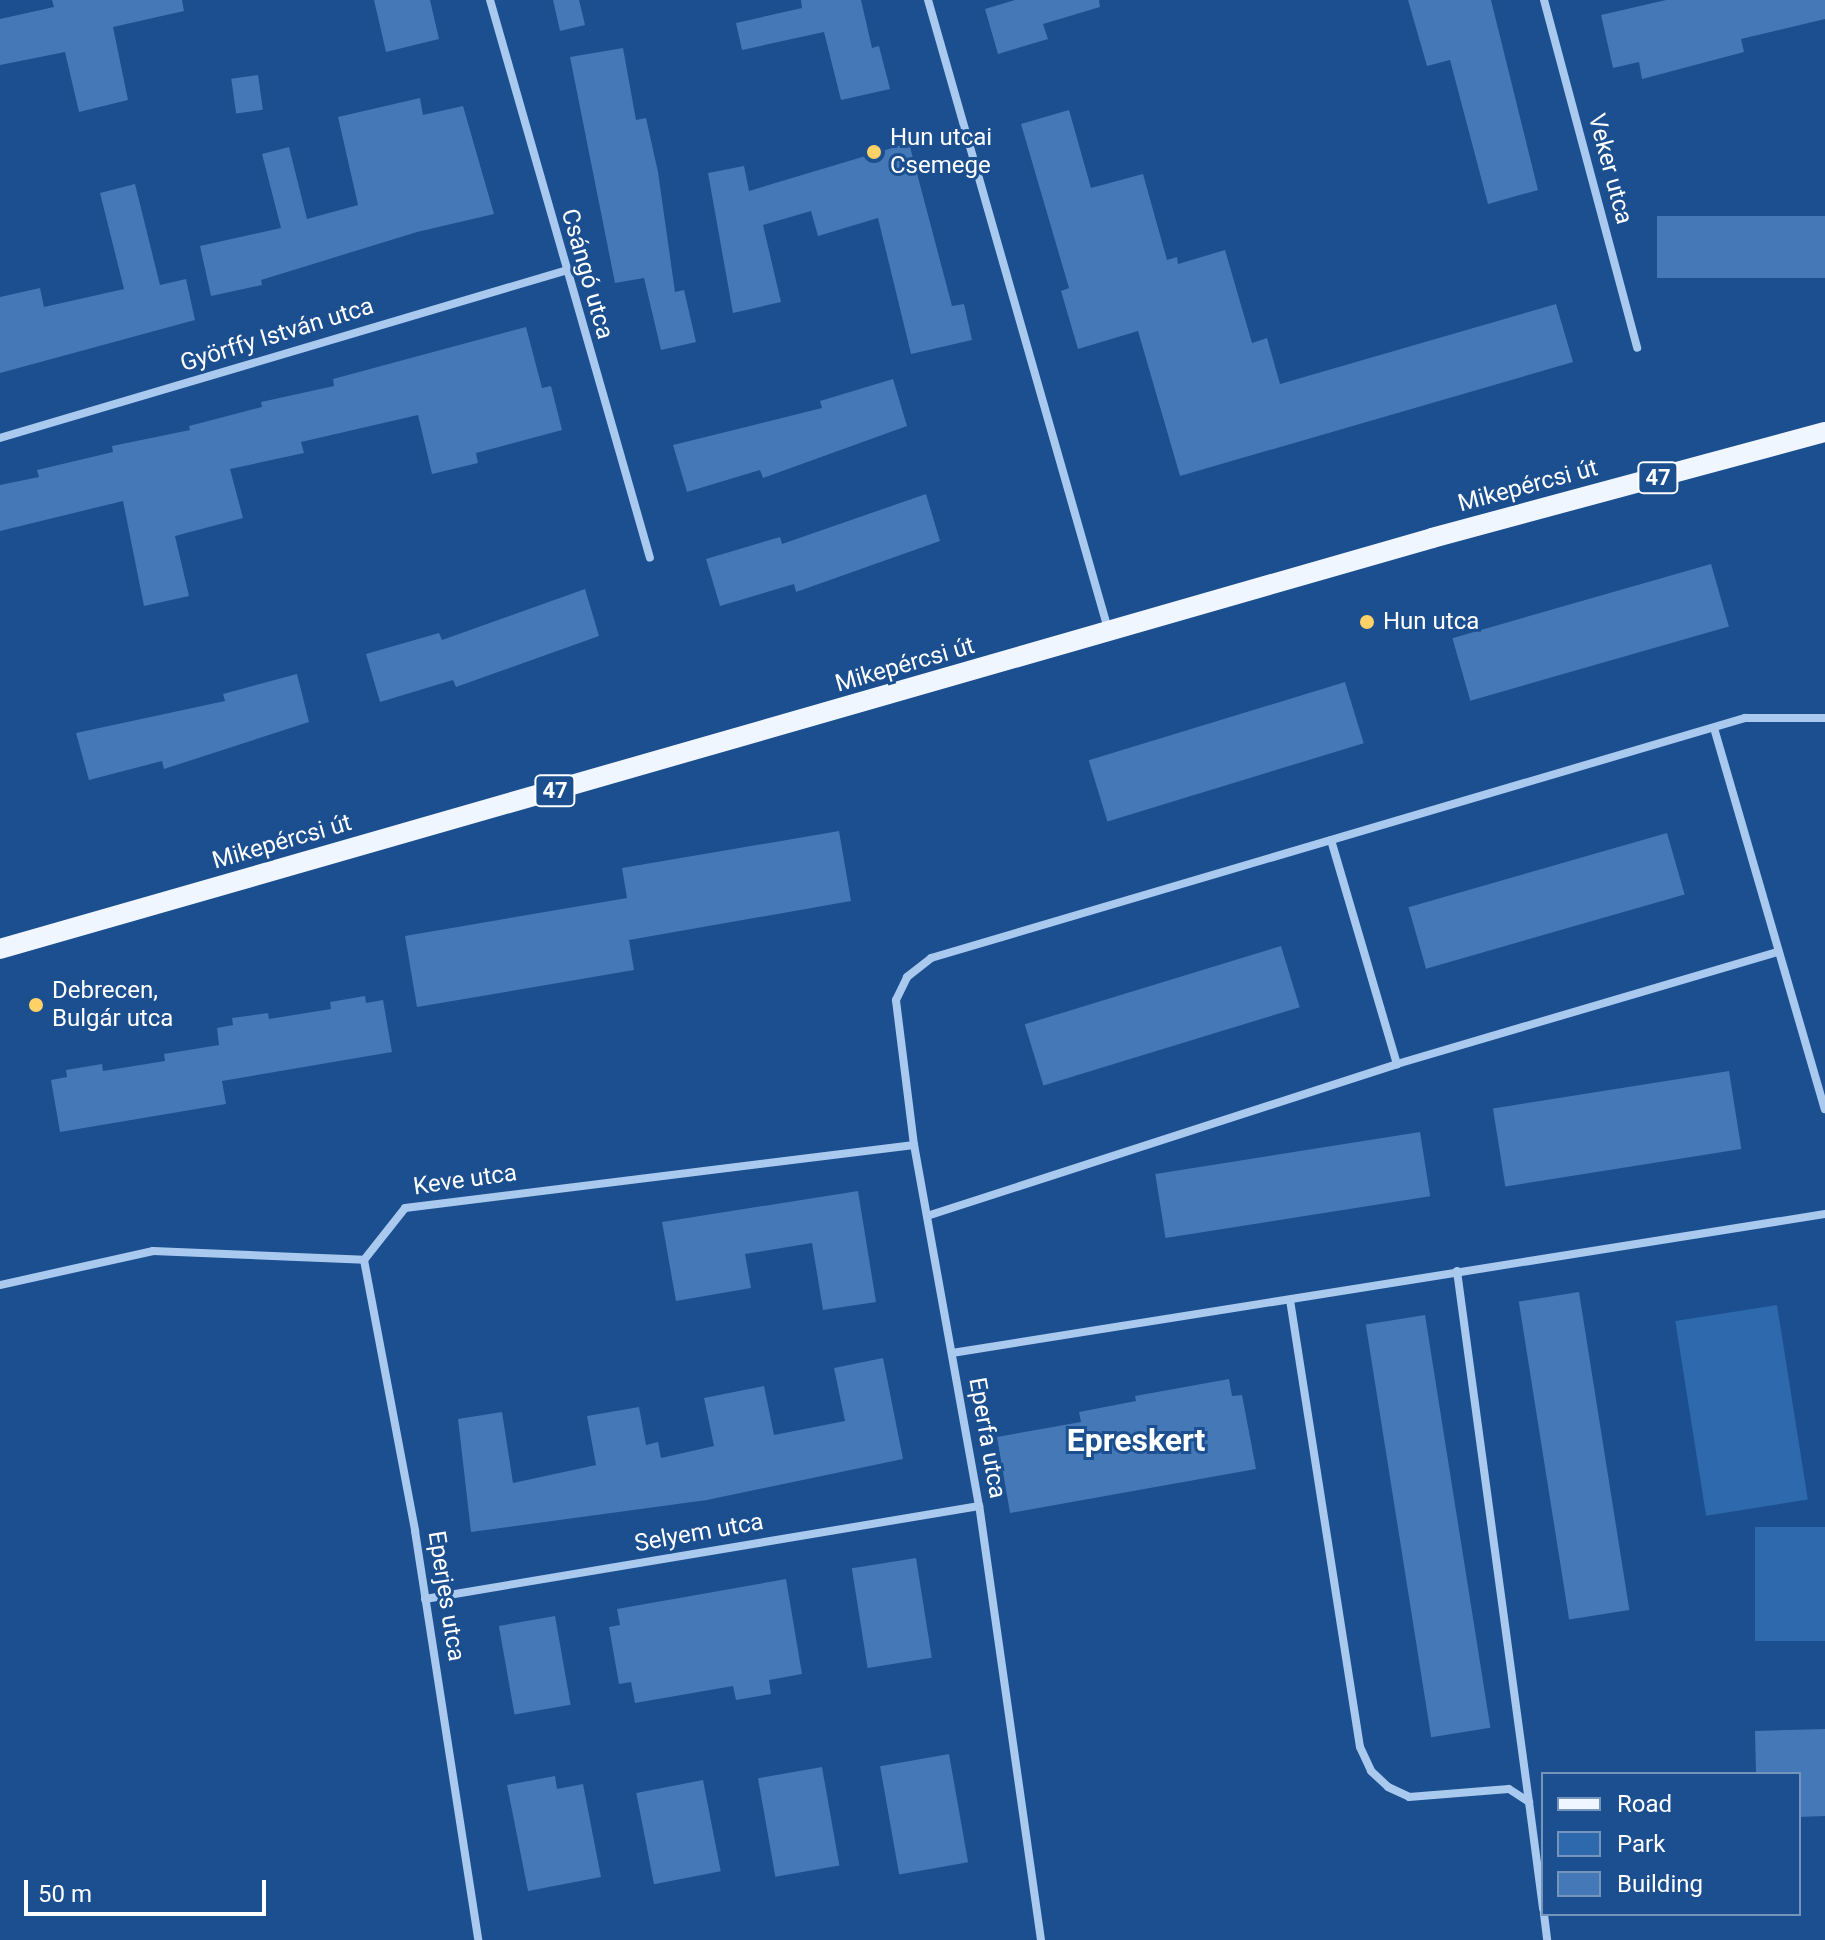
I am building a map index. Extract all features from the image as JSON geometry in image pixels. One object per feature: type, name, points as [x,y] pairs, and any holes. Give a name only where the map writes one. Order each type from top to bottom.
[{"type":"main road","name":"Mikepércsi út","points":[[0,949],[1110,633],[1432,538],[1825,432]]},
{"type":"street","name":"Csángó utca","points":[[490,0],[564,271],[650,558]]},
{"type":"street","points":[[928,0],[1110,633]]},
{"type":"street","name":"Veker utca","points":[[1544,0],[1637,348]]},
{"type":"street","name":"Györffy István utca","points":[[0,438],[564,271]]},
{"type":"street","points":[[1397,1064],[1331,840],[1745,718],[1825,718]]},
{"type":"street","points":[[1714,728],[1825,1109]]},
{"type":"street","name":"Eperfa utca","points":[[1041,1940],[979,1506],[914,1145],[896,1000],[907,977],[931,958],[1331,840]]},
{"type":"street","points":[[927,1216],[1397,1064],[1778,952]]},
{"type":"street","name":"Keve utca","points":[[364,1260],[405,1208],[914,1145]]},
{"type":"street","points":[[952,1353],[1825,1214]]},
{"type":"street","points":[[0,1285],[153,1251],[364,1260]]},
{"type":"street","name":"Eperjes utca","points":[[364,1260],[425,1599],[478,1940]]},
{"type":"street","points":[[1457,1271],[1541,1896]]},
{"type":"street","points":[[1290,1300],[1360,1747],[1371,1771],[1388,1787],[1409,1797],[1509,1789],[1529,1802]]},
{"type":"street","name":"Selyem utca","points":[[425,1599],[979,1506]]},
{"type":"street","points":[[1544,1916],[1547,1940]]},
{"type":"green space","points":[[1777,1305],[1808,1500],[1706,1516],[1675,1321]]},
{"type":"green space","points":[[1755,1527],[1825,1527],[1825,1641],[1755,1641]]},
{"type":"building","points":[[52,0],[182,0],[184,11],[113,27],[128,100],[79,112],[65,52],[0,65],[0,19],[54,7]]},
{"type":"building","points":[[374,0],[430,0],[439,39],[386,52]]},
{"type":"building","points":[[553,0],[579,0],[585,25],[560,31]]},
{"type":"building","points":[[801,0],[861,0],[872,48],[879,46],[890,89],[841,100],[824,32],[742,50],[736,23],[802,8]]},
{"type":"building","points":[[1015,0],[1099,0],[1100,7],[1043,24],[1048,39],[998,54],[985,9]]},
{"type":"building","points":[[1408,0],[1491,0],[1538,190],[1488,204],[1450,60],[1427,66]]},
{"type":"building","points":[[1666,0],[1825,0],[1825,19],[1741,39],[1744,52],[1642,79],[1639,62],[1613,68],[1601,15]]},
{"type":"building","points":[[623,48],[636,120],[646,118],[658,172],[675,292],[684,290],[696,342],[661,350],[644,278],[615,283],[570,57]]},
{"type":"building","points":[[258,75],[263,110],[236,113],[231,79]]},
{"type":"building","points":[[420,98],[423,115],[463,106],[494,214],[417,232],[261,280],[262,285],[211,296],[200,246],[281,228],[262,154],[289,147],[307,219],[358,205],[338,117]]},
{"type":"building","points":[[1069,110],[1091,188],[1143,174],[1167,260],[1177,257],[1178,264],[1225,250],[1252,343],[1267,338],[1280,384],[1556,304],[1573,362],[1180,476],[1138,331],[1078,349],[1061,291],[1069,288],[1021,124]]},
{"type":"building","points":[[909,143],[952,306],[964,304],[972,340],[911,354],[878,218],[818,236],[811,211],[763,225],[781,302],[733,313],[708,173],[744,166],[749,191]]},
{"type":"building","points":[[135,184],[160,285],[186,279],[195,320],[0,373],[0,297],[40,288],[44,307],[124,289],[100,193]]},
{"type":"building","points":[[1657,216],[1825,216],[1825,278],[1657,278]]},
{"type":"building","points":[[526,327],[542,388],[551,386],[562,430],[476,453],[478,463],[432,474],[418,415],[301,442],[304,453],[230,469],[243,518],[175,536],[189,596],[144,606],[123,501],[0,531],[0,485],[39,477],[37,470],[113,452],[112,446],[190,430],[189,426],[262,407],[261,402],[334,386],[333,379]]},
{"type":"building","points":[[893,379],[907,426],[763,478],[760,470],[687,492],[673,445],[822,408],[820,401]]},
{"type":"building","points":[[926,494],[940,541],[796,592],[794,584],[720,606],[706,559],[780,537],[782,544]]},
{"type":"building","points":[[1711,564],[1729,626],[1470,701],[1452,638]]},
{"type":"building","points":[[585,589],[599,636],[456,687],[453,680],[380,702],[366,654],[439,633],[442,640]]},
{"type":"building","points":[[297,674],[309,722],[164,769],[162,761],[89,780],[76,733],[225,701],[223,694]]},
{"type":"building","points":[[1345,682],[1364,743],[1107,822],[1089,760]]},
{"type":"building","points":[[839,831],[851,901],[629,940],[634,970],[417,1007],[405,936],[627,898],[622,868]]},
{"type":"building","points":[[1667,833],[1685,895],[1426,969],[1408,907]]},
{"type":"building","points":[[1281,946],[1300,1007],[1043,1086],[1025,1024]]},
{"type":"building","points":[[365,996],[366,1003],[383,1000],[392,1052],[222,1081],[226,1104],[60,1132],[51,1080],[67,1077],[66,1070],[102,1064],[103,1071],[165,1061],[164,1054],[219,1045],[217,1028],[233,1025],[232,1018],[268,1013],[269,1019],[331,1009],[330,1002]]},
{"type":"building","points":[[1729,1071],[1741,1149],[1505,1186],[1493,1108]]},
{"type":"building","points":[[1420,1132],[1430,1196],[1165,1238],[1155,1174]]},
{"type":"building","points":[[858,1191],[876,1302],[823,1310],[812,1243],[745,1254],[751,1288],[676,1301],[662,1222]]},
{"type":"building","points":[[1579,1292],[1629,1610],[1569,1620],[1519,1302]]},
{"type":"building","points":[[1425,1315],[1490,1728],[1431,1737],[1366,1324]]},
{"type":"building","points":[[883,1358],[903,1459],[707,1500],[471,1532],[458,1419],[502,1412],[513,1483],[596,1465],[587,1416],[639,1407],[646,1445],[658,1442],[661,1458],[714,1446],[704,1398],[764,1386],[774,1435],[845,1421],[834,1368]]},
{"type":"building","points":[[1229,1379],[1232,1396],[1242,1395],[1256,1469],[1010,1513],[997,1437],[1081,1422],[1079,1412],[1136,1401],[1135,1396]]},
{"type":"building","points":[[916,1558],[932,1658],[868,1668],[852,1568]]},
{"type":"building","points":[[786,1579],[802,1674],[769,1680],[771,1694],[736,1700],[733,1686],[635,1703],[631,1682],[619,1684],[609,1627],[620,1625],[617,1609]]},
{"type":"building","points":[[555,1616],[571,1705],[514,1715],[499,1626]]},
{"type":"building","points":[[1825,1729],[1825,1816],[1801,1817],[1801,1772],[1756,1772],[1755,1731]]},
{"type":"building","points":[[949,1754],[968,1862],[899,1874],[880,1766]]},
{"type":"building","points":[[822,1767],[839,1865],[775,1877],[758,1778]]},
{"type":"building","points":[[555,1776],[557,1789],[583,1784],[601,1877],[528,1891],[507,1785]]},
{"type":"building","points":[[703,1780],[721,1871],[654,1884],[636,1793]]},
{"type":"place","name":"Hun utcai Csemege","points":[[874,152]]},
{"type":"place","name":"Hun utca","points":[[1367,622]]},
{"type":"place","name":"Debrecen, Bulgár utca","points":[[36,1005]]},
{"type":"district","name":"Epreskert","points":[[1136,1440]]}]
